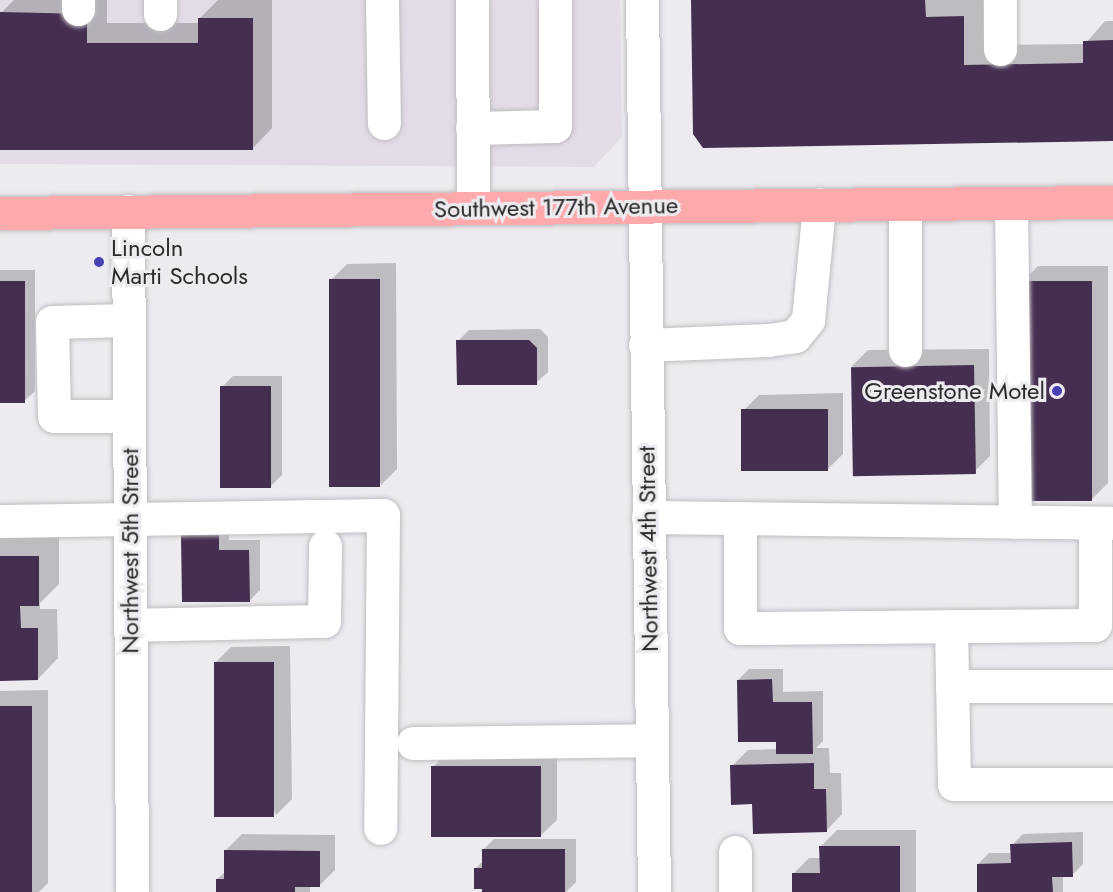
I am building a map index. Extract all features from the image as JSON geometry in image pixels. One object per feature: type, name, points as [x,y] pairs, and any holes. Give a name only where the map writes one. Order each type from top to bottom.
[{"type":"main road","name":"Southwest 177th Avenue","points":[[0,213],[1113,202]]},
{"type":"street","points":[[382,0],[384,123]]},
{"type":"street","points":[[472,0],[473,208]]},
{"type":"street","points":[[472,128],[555,126],[555,0]]},
{"type":"street","name":"Northwest 4th Street","points":[[642,0],[642,206],[654,892]]},
{"type":"street","points":[[1000,0],[1000,49]]},
{"type":"street","points":[[1011,203],[1015,522]]},
{"type":"street","points":[[905,204],[905,350]]},
{"type":"street","points":[[645,345],[768,340],[795,336],[808,320],[819,205]]},
{"type":"street","name":"Northwest 5th Street","points":[[128,211],[132,892]]},
{"type":"street","points":[[128,320],[52,322],[54,416],[129,416]]},
{"type":"street","points":[[0,521],[129,521],[383,515],[380,828]]},
{"type":"street","points":[[648,517],[740,518],[1104,523],[1095,625],[740,628],[740,518]]},
{"type":"street","points":[[131,625],[324,621],[325,546]]},
{"type":"street","points":[[951,626],[954,784],[1113,784]]},
{"type":"street","points":[[952,686],[1113,686]]},
{"type":"street","points":[[413,743],[652,740]]},
{"type":"street","points":[[735,852],[735,892]]},
{"type":"shaded area","points":[[0,0],[620,0],[622,137],[594,167],[0,164]]},
{"type":"building","points":[[691,0],[925,0],[926,17],[964,16],[964,65],[1083,63],[1083,41],[1113,40],[1113,141],[703,148],[693,134]]},
{"type":"building","points":[[0,12],[87,14],[87,43],[198,43],[198,18],[253,18],[253,150],[0,150]]},
{"type":"building","points":[[329,279],[380,279],[380,487],[329,487]]},
{"type":"building","points":[[0,281],[25,281],[25,403],[0,403]]},
{"type":"building","name":"Greenstone Motel","points":[[1020,281],[1092,281],[1092,501],[1020,501]]},
{"type":"building","points":[[456,340],[529,340],[537,348],[537,385],[457,385]]},
{"type":"building","points":[[974,365],[976,474],[853,476],[851,367]]},
{"type":"building","points":[[220,386],[271,386],[271,488],[220,488]]},
{"type":"building","points":[[741,409],[828,409],[828,471],[741,471]]},
{"type":"building","points":[[181,535],[219,535],[219,550],[249,550],[250,602],[182,602]]},
{"type":"building","points":[[0,556],[39,556],[39,606],[20,606],[21,628],[38,628],[38,680],[0,681]]},
{"type":"building","points":[[214,662],[274,662],[274,817],[214,817]]},
{"type":"building","points":[[772,679],[773,702],[812,702],[813,754],[776,754],[776,742],[738,742],[737,680]]},
{"type":"building","points":[[0,706],[32,706],[32,892],[0,892]]},
{"type":"building","points":[[814,763],[814,789],[826,789],[827,832],[753,834],[752,804],[731,805],[730,765]]},
{"type":"building","points":[[431,766],[541,766],[541,837],[431,837]]},
{"type":"building","points":[[1072,842],[1073,877],[1052,877],[1053,892],[977,892],[977,864],[1011,863],[1010,844]]},
{"type":"building","points":[[819,846],[900,846],[900,892],[792,892],[792,873],[820,873]]},
{"type":"building","points":[[482,849],[565,849],[565,892],[482,892],[482,889],[474,889],[474,868],[482,868]]},
{"type":"building","points":[[224,850],[320,851],[320,887],[295,887],[295,892],[216,892],[216,879],[224,879]]},
{"type":"place","name":"Lincoln Marti Schools","points":[[99,262]]},
{"type":"place","name":"Greenstone Motel","points":[[1057,391]]}]
